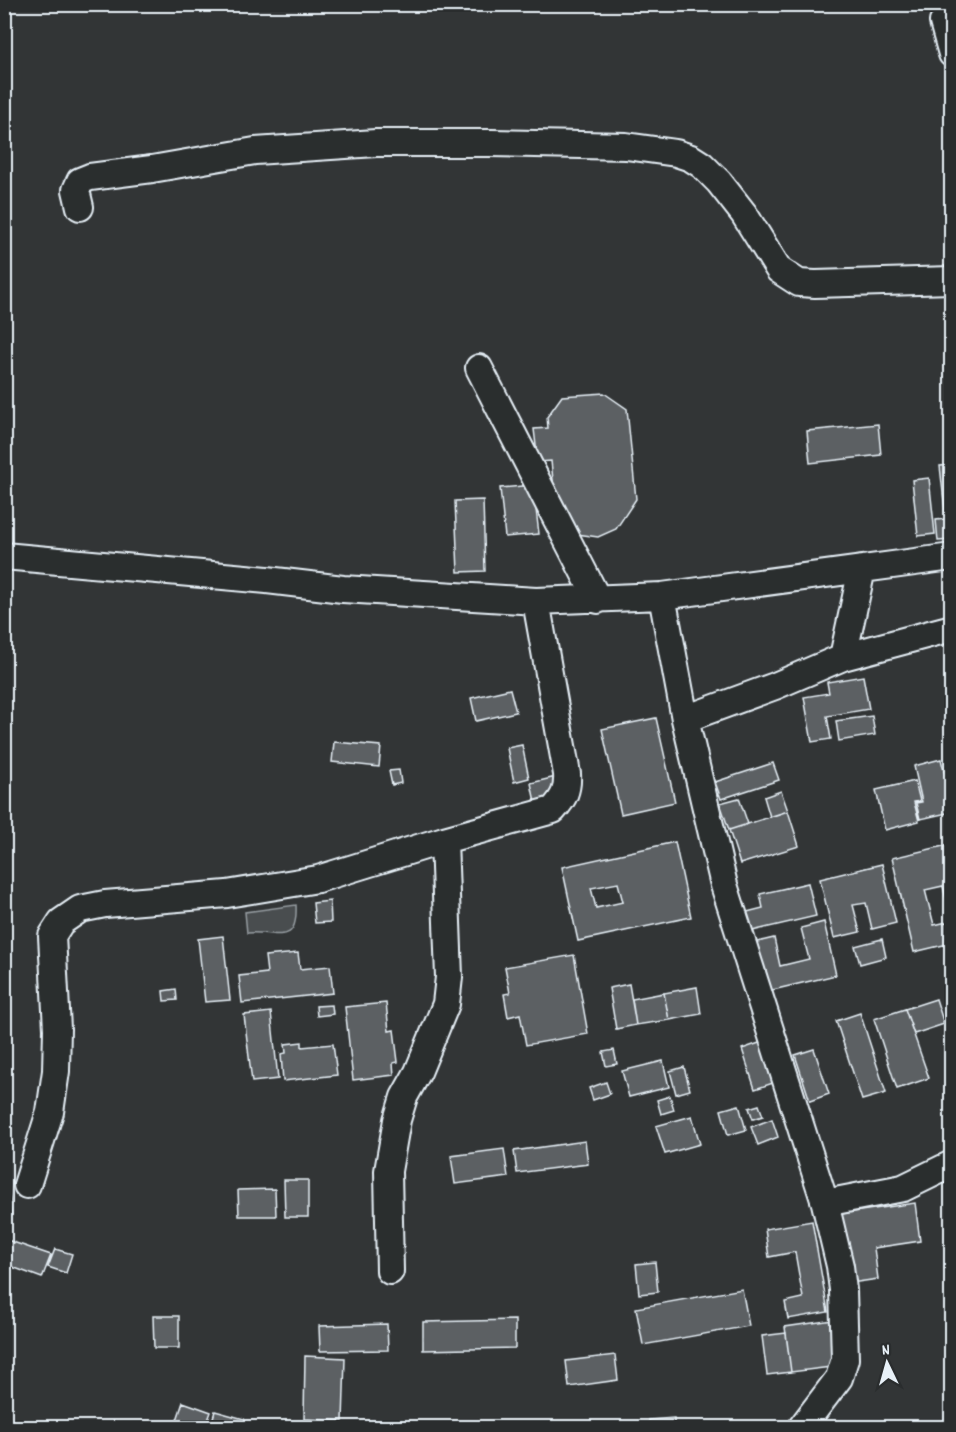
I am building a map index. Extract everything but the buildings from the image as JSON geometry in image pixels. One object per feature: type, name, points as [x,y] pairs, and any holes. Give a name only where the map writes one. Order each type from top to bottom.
[{"type":"street","points":[[944,22],[951,54]]},
{"type":"street","points":[[80,207],[76,190],[81,181],[90,177],[255,151],[376,143],[491,143],[626,147],[676,153],[702,165],[738,206],[779,270],[799,283],[951,280]]},
{"type":"street","points":[[479,368],[598,600]]},
{"type":"street","points":[[4,556],[343,589],[536,601],[662,596],[951,557]]},
{"type":"street","points":[[843,657],[862,569]]},
{"type":"street","points":[[662,596],[685,719],[724,885],[825,1203],[840,1266],[845,1359],[839,1378],[801,1428]]},
{"type":"street","points":[[27,1185],[50,1112],[56,1071],[57,1029],[52,936],[61,922],[80,909],[105,904],[227,894],[318,879],[444,840],[553,810],[565,796],[568,785],[536,601]]},
{"type":"street","points":[[685,719],[775,686],[843,657],[951,628]]},
{"type":"street","points":[[390,1271],[388,1171],[397,1120],[404,1097],[418,1072],[446,1004],[449,977],[444,840]]},
{"type":"street","points":[[825,1203],[903,1188],[951,1164]]},
{"type":"shaded area","points":[[296,905],[296,919],[289,932],[283,934],[247,933],[245,912]]}]
